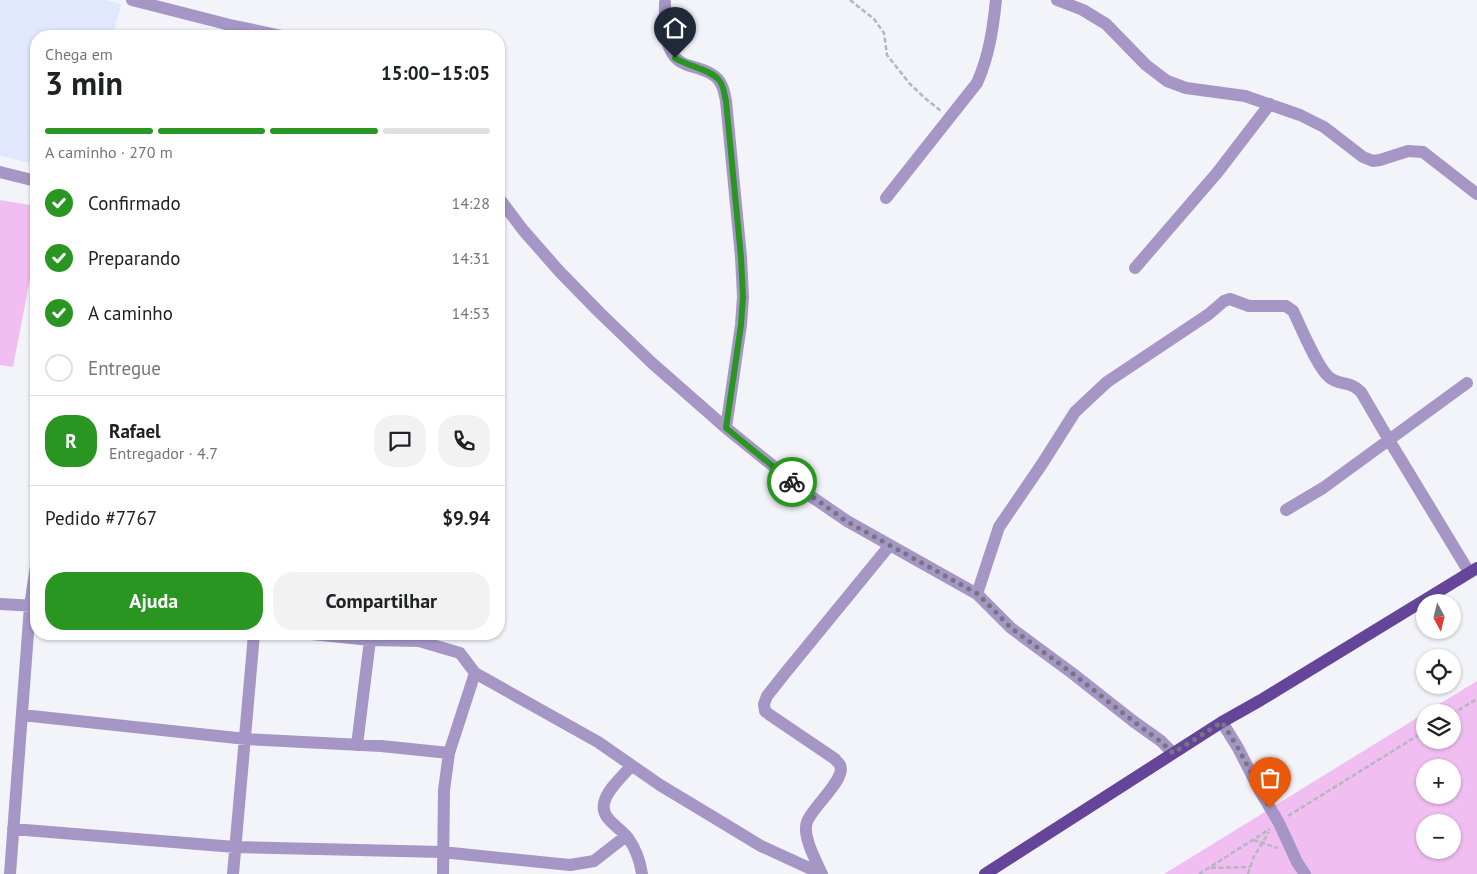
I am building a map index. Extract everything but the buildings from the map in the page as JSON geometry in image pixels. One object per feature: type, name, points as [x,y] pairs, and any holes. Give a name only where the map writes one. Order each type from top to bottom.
[{"type":"main road","points":[[985,874],[1222,722],[1473,570]]},
{"type":"street","points":[[132,0],[254,30]]},
{"type":"street","points":[[886,198],[977,82],[984,67],[996,0]]},
{"type":"street","points":[[1057,0],[1083,10],[1106,24],[1146,65],[1168,81],[1186,88],[1245,96],[1300,115],[1324,127],[1363,157],[1373,160],[1380,160],[1408,151],[1423,152],[1477,194]]},
{"type":"street","points":[[665,3],[666,36],[675,58],[683,64],[710,73],[718,79],[726,101],[743,297],[741,325],[726,428]]},
{"type":"street","points":[[1135,268],[1217,173],[1270,104]]},
{"type":"street","points":[[0,172],[30,180]]},
{"type":"street","points":[[505,206],[559,271],[599,312],[652,363],[726,428],[809,495],[846,521],[978,594],[1011,628],[1072,673],[1173,753]]},
{"type":"street","points":[[978,594],[999,527],[1075,412],[1107,382],[1210,314],[1224,301],[1230,299],[1249,306],[1286,306],[1293,311],[1321,368],[1335,381],[1355,385],[1361,392],[1389,440],[1473,570]]},
{"type":"street","points":[[1286,510],[1323,488],[1467,383]]},
{"type":"street","points":[[822,874],[809,844],[806,823],[811,813],[838,779],[841,772],[840,766],[835,759],[765,711],[764,704],[767,696],[786,672],[890,545]]},
{"type":"street","points":[[0,604],[30,606]]},
{"type":"street","points":[[10,874],[30,636]]},
{"type":"street","points":[[233,874],[254,640]]},
{"type":"street","points":[[357,745],[370,640]]},
{"type":"street","points":[[407,640],[419,641],[460,653],[475,672],[598,742],[660,785],[762,846],[822,874]]},
{"type":"street","points":[[443,874],[444,790],[449,753],[475,672]]},
{"type":"street","points":[[22,715],[246,739],[357,745],[449,753]]},
{"type":"street","points":[[1222,722],[1279,823],[1293,855],[1305,874]]},
{"type":"street","points":[[631,766],[608,794],[603,809],[606,818],[626,836],[640,860],[642,874]]},
{"type":"street","points":[[13,829],[235,847],[442,852],[570,865],[594,861],[626,836]]},
{"type":"path","points":[[850,0],[874,19],[884,33],[887,55],[910,84],[950,117]]},
{"type":"path","points":[[1461,709],[1477,699]]},
{"type":"path","points":[[1279,823],[1296,810],[1416,737]]},
{"type":"path","points":[[1199,874],[1271,828],[1246,874]]},
{"type":"path","points":[[1253,840],[1280,849]]},
{"type":"path","points":[[1210,868],[1250,867]]},
{"type":"shaded area","points":[[0,0],[104,0],[121,4],[114,30],[30,30],[30,163],[0,156]]},
{"type":"shaded area","points":[[0,200],[30,205],[30,279],[13,367],[0,365]]},
{"type":"shaded area","points":[[1477,681],[1477,874],[1164,874],[1416,719],[1416,749],[1461,749],[1461,704],[1439,704],[1456,694],[1461,694],[1461,691]]},
{"type":"way so far","points":[[792,482],[846,521],[978,594],[1011,628],[1072,673],[1173,753],[1222,722],[1245,760],[1270,808]]},
{"type":"route","points":[[675,58],[683,64],[710,73],[718,79],[726,101],[743,297],[741,325],[726,428],[792,482]]}]
